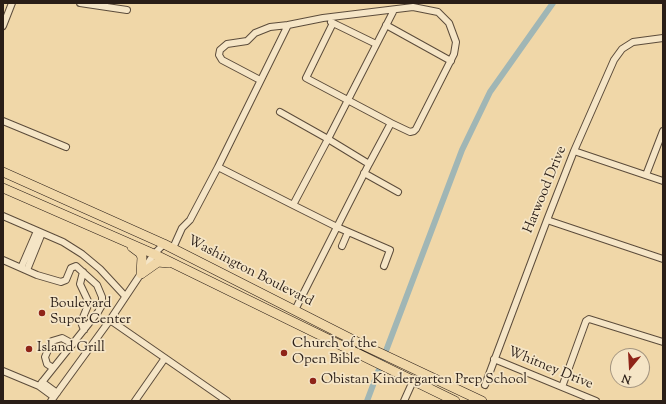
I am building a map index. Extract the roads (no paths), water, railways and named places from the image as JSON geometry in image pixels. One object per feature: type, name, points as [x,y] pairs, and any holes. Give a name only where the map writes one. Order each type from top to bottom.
[{"type":"highway","name":"Washington Boulevard","points":[[3,172],[168,246],[362,345],[482,401]]},
{"type":"highway","name":"Washington Boulevard","points":[[3,188],[154,254],[455,401]]},
{"type":"highway","points":[[122,240],[140,253],[142,264],[141,274]]},
{"type":"highway","points":[[141,274],[158,262],[168,263],[186,270]]},
{"type":"street","points":[[3,26],[12,3]]},
{"type":"street","points":[[80,3],[127,10]]},
{"type":"street","points":[[260,80],[222,60],[218,55],[220,50],[227,44],[247,41],[255,33],[270,27],[323,18],[413,7],[438,12],[449,23],[456,42],[454,54],[414,131],[410,132],[390,123],[306,78],[333,24]]},
{"type":"street","points":[[293,205],[394,10]]},
{"type":"street","points":[[323,18],[376,44]]},
{"type":"street","points":[[3,371],[40,384],[54,397],[110,320],[154,254],[168,246],[190,220],[218,167],[288,25]]},
{"type":"street","points":[[386,25],[451,61]]},
{"type":"street","name":"Harwood Drive","points":[[485,385],[574,151],[614,60],[622,49],[633,42],[663,38]]},
{"type":"street","points":[[280,112],[369,164]]},
{"type":"street","points":[[3,121],[66,147]]},
{"type":"street","points":[[295,310],[390,123]]},
{"type":"street","points":[[646,176],[663,131]]},
{"type":"street","points":[[574,151],[663,181]]},
{"type":"street","points":[[218,167],[337,227],[390,250],[384,266]]},
{"type":"street","points":[[364,173],[398,192]]},
{"type":"street","points":[[3,216],[40,232],[82,254],[100,269],[125,296]]},
{"type":"street","points":[[547,220],[663,259]]},
{"type":"street","points":[[24,269],[40,232]]},
{"type":"street","points":[[342,246],[348,232]]},
{"type":"street","points":[[3,260],[62,282],[66,280],[73,266],[77,267],[97,285],[102,301],[98,312],[40,384]]},
{"type":"street","points":[[83,272],[80,284],[89,303],[81,322],[84,330]]},
{"type":"street","points":[[562,387],[586,321],[589,319],[663,342]]},
{"type":"street","points":[[110,320],[227,401]]},
{"type":"street","points":[[53,368],[47,364],[45,356],[52,341],[62,338],[73,344]]},
{"type":"street","points":[[135,401],[165,358]]},
{"type":"street","name":"Whitney Drive","points":[[494,359],[596,401]]},
{"type":"street","points":[[406,400],[413,381]]},
{"type":"waterway","points":[[367,401],[462,150],[490,92],[553,3]]},
{"type":"place","name":"Boulevard Super Center","points":[[42,313]]},
{"type":"place","name":"Island Grill","points":[[29,349]]},
{"type":"place","name":"Church of the Open Bible","points":[[284,353]]},
{"type":"place","name":"Obistan Kindergarten Prep School","points":[[313,381]]}]
